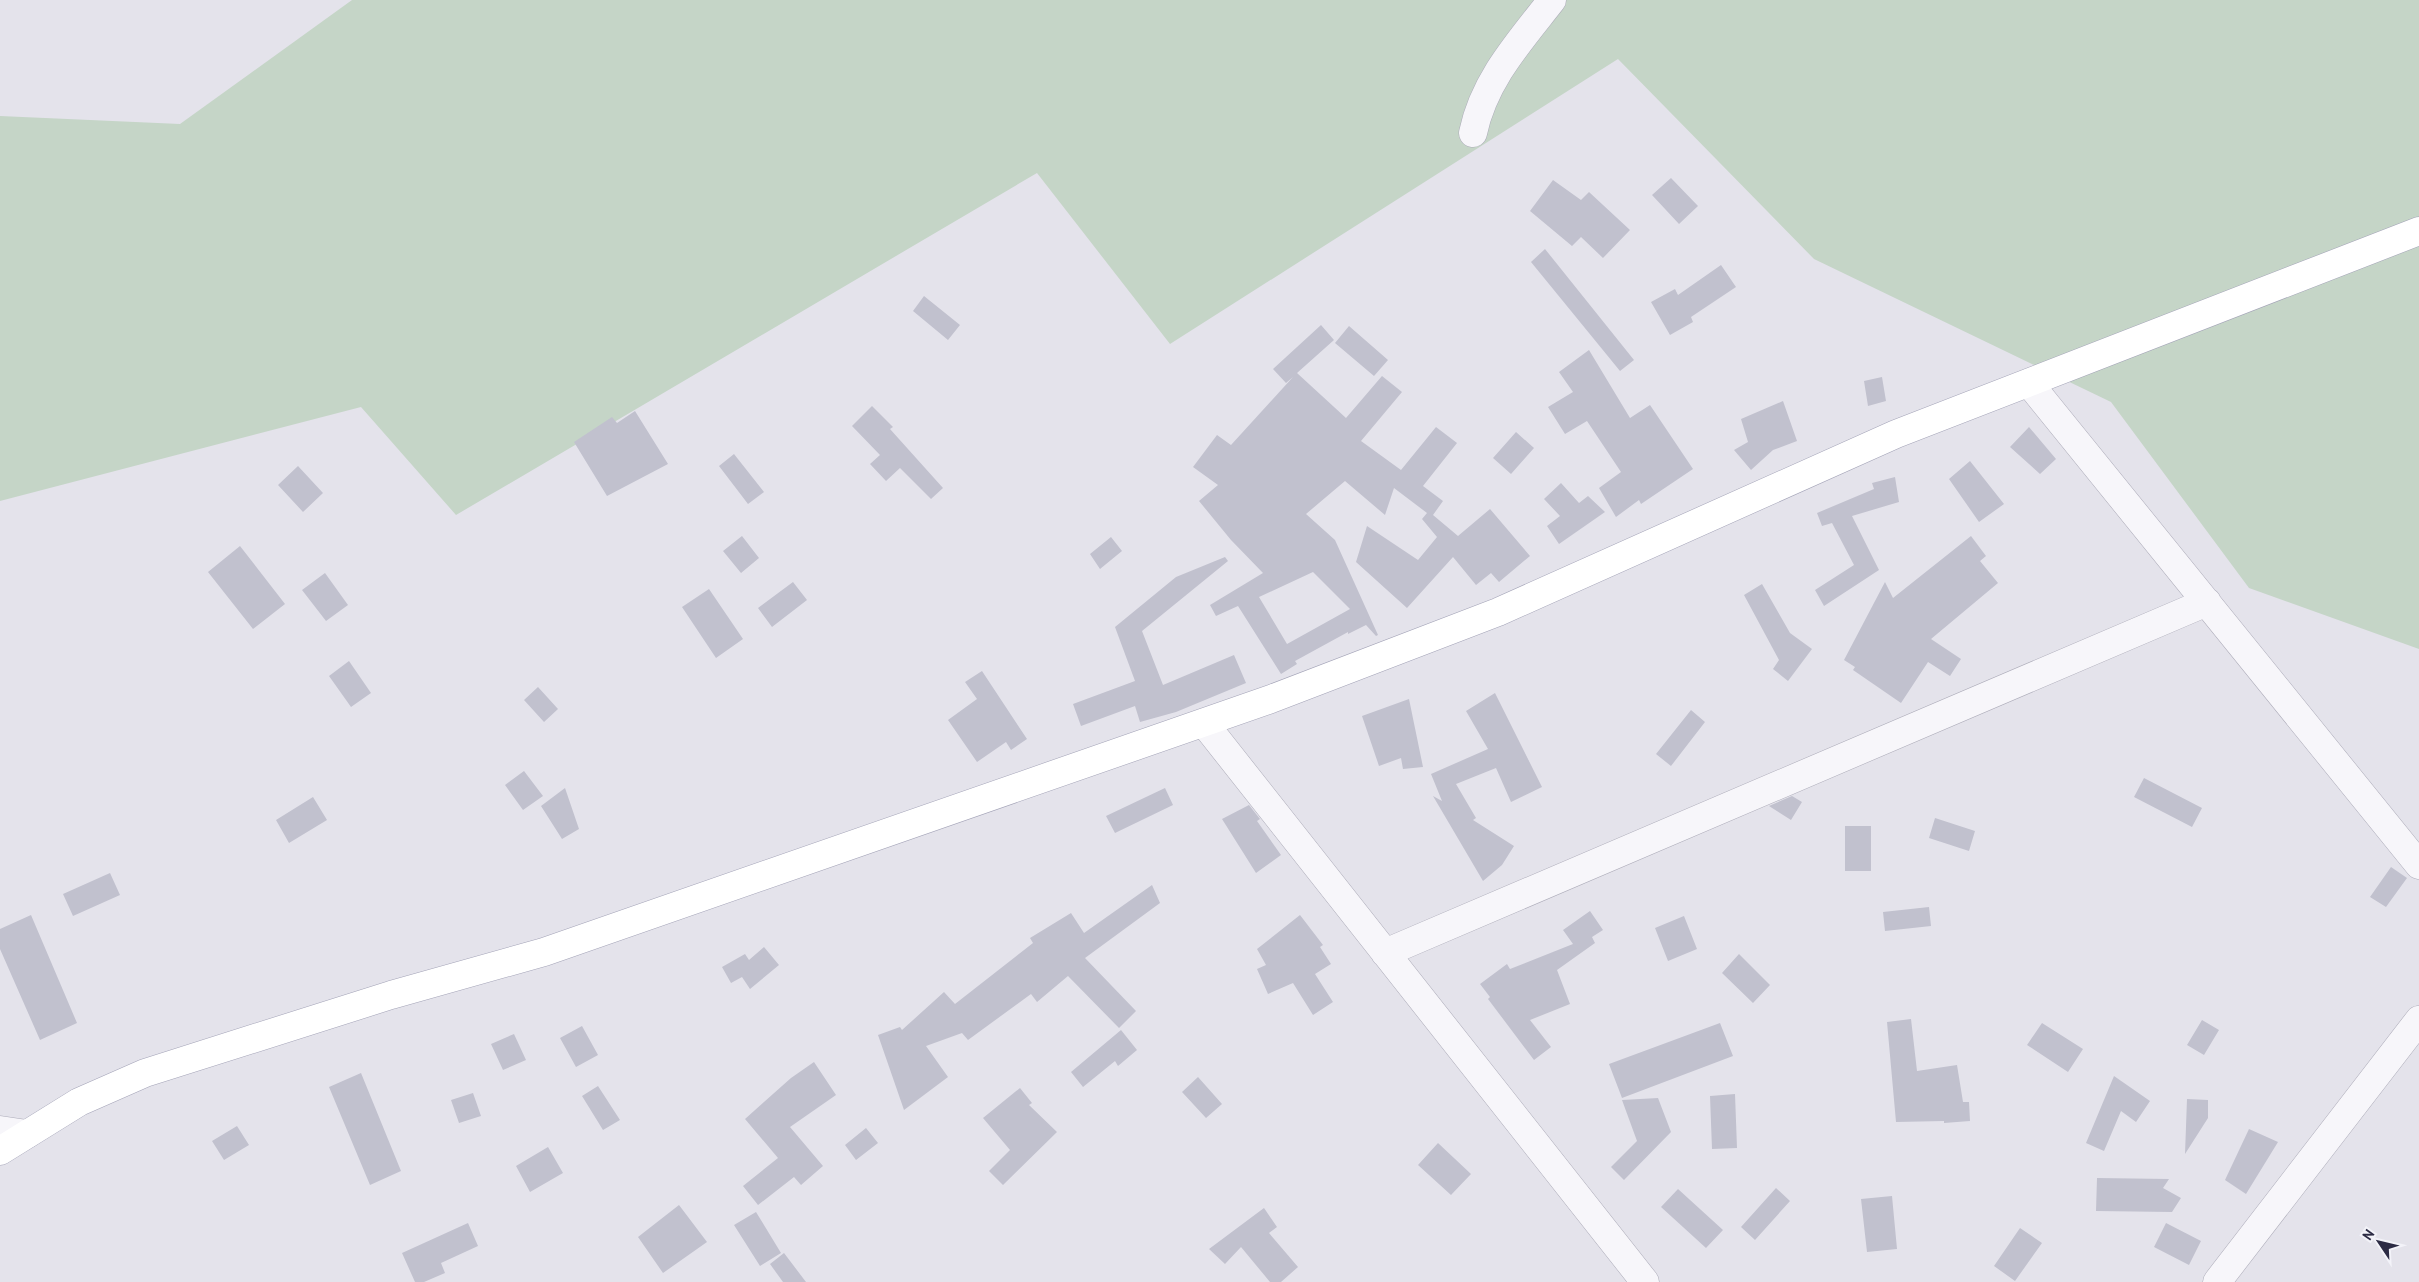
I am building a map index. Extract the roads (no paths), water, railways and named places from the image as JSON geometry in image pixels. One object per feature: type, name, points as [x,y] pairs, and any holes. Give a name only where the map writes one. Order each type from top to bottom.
[{"type":"main road","points":[[0,1151],[79,1102],[145,1073],[391,995],[544,952],[1204,723],[1498,612],[1896,434],[2419,231]]},
{"type":"street","points":[[1473,133],[1476,116],[1491,82],[1527,28],[1552,0]]},
{"type":"street","points":[[2029,383],[2419,865]]},
{"type":"street","points":[[1385,953],[2207,602]]},
{"type":"street","points":[[1204,723],[1645,1282]]},
{"type":"street","points":[[2217,1282],[2419,1020]]},
{"type":"street","points":[[0,1130],[27,1134]]}]
